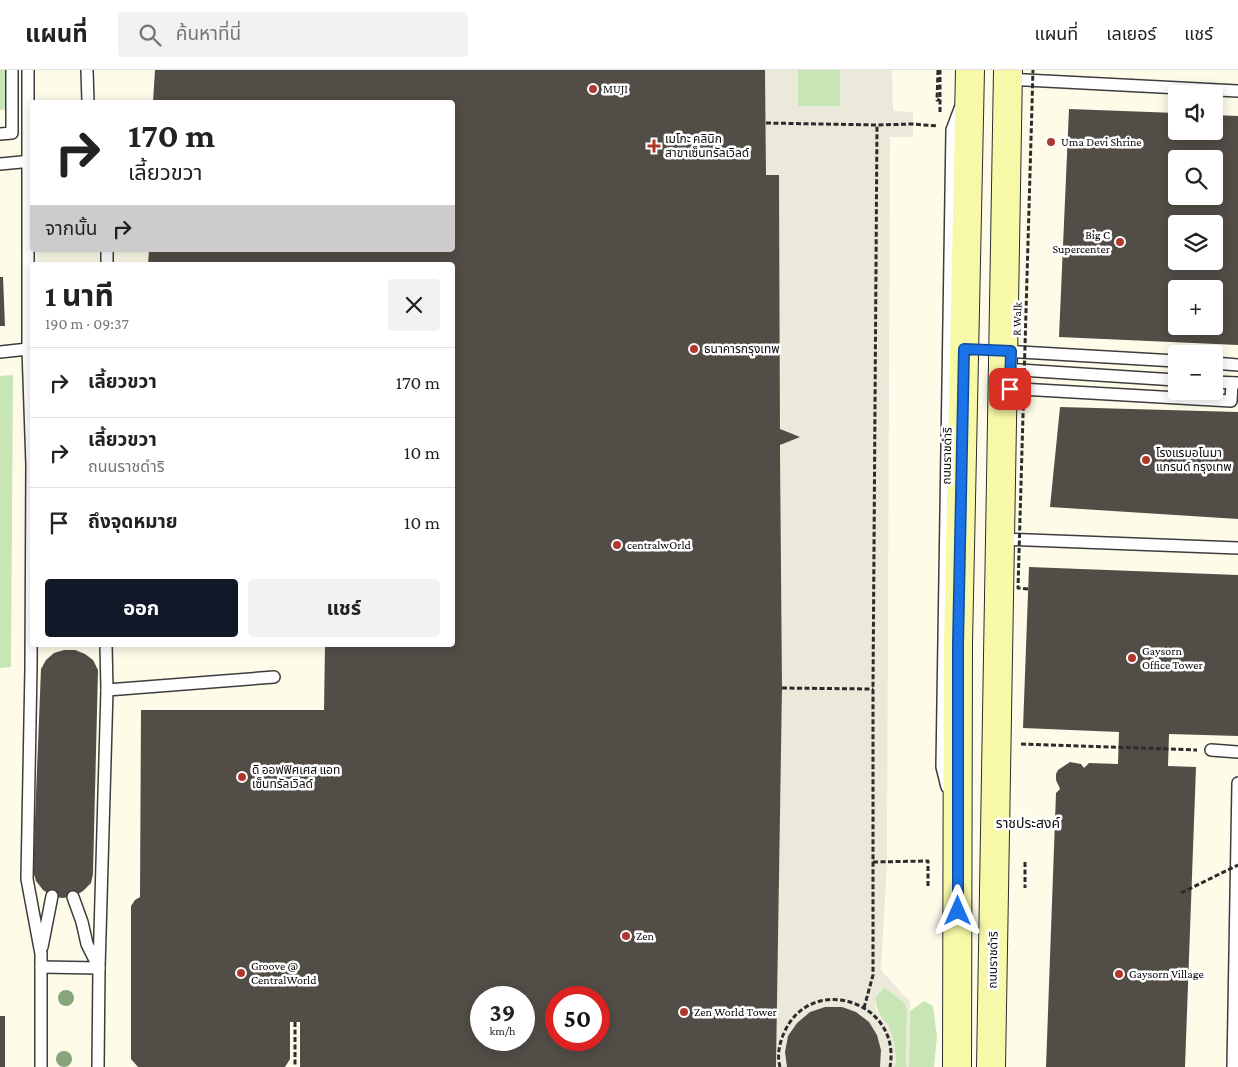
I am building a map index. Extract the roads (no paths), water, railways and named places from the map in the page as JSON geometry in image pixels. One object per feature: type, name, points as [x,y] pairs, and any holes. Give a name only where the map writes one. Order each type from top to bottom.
[{"type":"main road","name":"ถนนราชดำริ","points":[[991,1067],[999,614],[1004,540],[1016,74]]},
{"type":"main road","name":"ถนนราชดำริ","points":[[957,1067],[958,654],[970,76]]},
{"type":"main road","points":[[964,349],[1007,370]]},
{"type":"main road","points":[[964,386],[1007,370]]},
{"type":"main road","points":[[960,538],[1004,540]]},
{"type":"lane","points":[[6,134],[12,70]]},
{"type":"lane","points":[[28,70],[30,162],[28,349],[30,407]]},
{"type":"lane","points":[[87,70],[88,100]]},
{"type":"lane","points":[[1016,74],[1238,91]]},
{"type":"lane","name":"ถนนราชดำริ","points":[[958,833],[942,767],[952,130],[970,76]]},
{"type":"lane","points":[[0,164],[30,162]]},
{"type":"lane","points":[[0,352],[28,349]]},
{"type":"lane","points":[[1007,370],[1168,361]]},
{"type":"lane","points":[[1223,364],[1238,365]]},
{"type":"lane","points":[[1007,370],[1168,380]]},
{"type":"lane","points":[[1007,370],[1231,401],[1235,383]]},
{"type":"lane","points":[[1004,540],[1238,548]]},
{"type":"lane","points":[[32,647],[26,879],[41,954]]},
{"type":"lane","points":[[98,1067],[106,647]]},
{"type":"lane","points":[[106,690],[274,677]]},
{"type":"lane","points":[[1211,750],[1238,752]]},
{"type":"lane","points":[[1233,1067],[1238,783]]},
{"type":"lane","points":[[41,1067],[41,954],[52,896]]},
{"type":"lane","points":[[73,897],[87,944],[99,968]]},
{"type":"lane","points":[[41,968],[99,968]]},
{"type":"place","name":"MUJI","points":[[593,89]]},
{"type":"place","name":"Uma Devi Shrine","points":[[1051,142]]},
{"type":"place","name":"เมโกะ คลินิก สาขาเซ็นทรัลเวิลด์","points":[[654,146]]},
{"type":"place","name":"Big C Supercenter","points":[[1120,242]]},
{"type":"place","name":"ธนาคารกรุงเทพ","points":[[694,349]]},
{"type":"place","name":"โรงแรมอโนมา แกรนด์ กรุงเทพ","points":[[1146,460]]},
{"type":"place","name":"centralwOrld","points":[[617,545]]},
{"type":"place","name":"Gaysorn Office Tower","points":[[1132,658]]},
{"type":"place","name":"ดิ ออฟฟิศเศส แอท เซ็นทรัลเวิลด์","points":[[242,777]]},
{"type":"place","name":"Zen","points":[[626,936]]},
{"type":"place","name":"Groove @ CentralWorld","points":[[241,973]]},
{"type":"place","name":"Gaysorn Village","points":[[1119,974]]},
{"type":"place","name":"Zen World Tower","points":[[684,1012]]},
{"type":"district","name":"ราชประสงค์","points":[[1028,823]]}]
